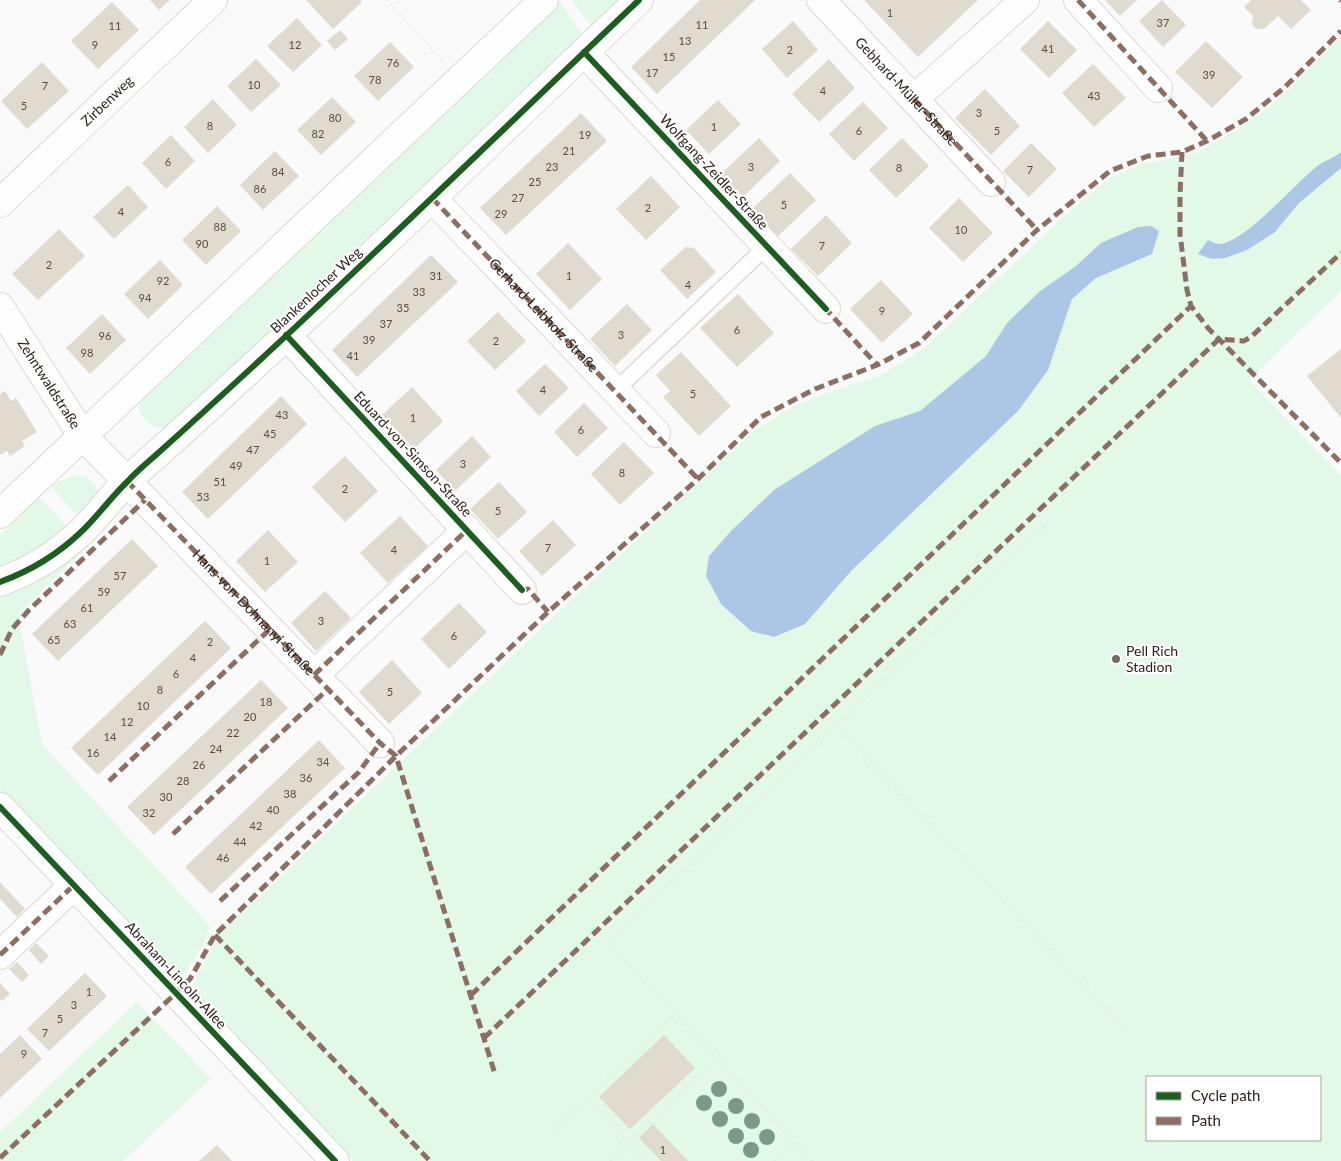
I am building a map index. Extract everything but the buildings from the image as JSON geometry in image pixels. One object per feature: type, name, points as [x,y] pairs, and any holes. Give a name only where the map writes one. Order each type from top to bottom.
[{"type":"street","name":"Zirbenweg","points":[[0,203],[214,0]]},
{"type":"street","points":[[0,514],[544,0]]},
{"type":"street","name":"Blankenlocher Weg","points":[[0,582],[41,563],[64,547],[82,531],[127,481],[206,410],[432,198],[639,0]]},
{"type":"street","name":"Gebhard-Müller-Straße","points":[[821,0],[991,182]]},
{"type":"street","points":[[914,99],[1025,0]]},
{"type":"street","points":[[1078,0],[1158,88]]},
{"type":"street","name":"Wolfgang-Zeidler-Straße","points":[[584,52],[826,309]]},
{"type":"street","name":"Gerhard-Leibholz-Straße","points":[[432,198],[656,434]]},
{"type":"street","name":"Zehntwaldstraße","points":[[0,307],[82,436]]},
{"type":"street","name":"Eduard-von-Simson-Straße","points":[[286,335],[522,590]]},
{"type":"street","points":[[82,436],[127,481]]},
{"type":"street","name":"Hans-von-Dohnanyi-Straße","points":[[127,481],[380,743]]},
{"type":"street","points":[[314,675],[467,530]]},
{"type":"street","name":"Abraham-Lincoln-Allee","points":[[0,807],[334,1161]]},
{"type":"street","points":[[0,956],[74,885]]},
{"type":"lane","points":[[615,391],[767,246]]},
{"type":"path","points":[[387,0],[459,79]]},
{"type":"path","points":[[812,1161],[609,942],[1045,526]]},
{"type":"path","points":[[836,725],[1128,1032]]},
{"type":"path","points":[[552,1132],[675,1014]]},
{"type":"path","points":[[610,1161],[717,1059]]},
{"type":"path","points":[[586,1099],[645,1161]]},
{"type":"path","points":[[774,1161],[794,1142]]},
{"type":"green space","points":[[559,0],[585,37],[169,429],[149,423],[141,414],[140,402],[142,394]]},
{"type":"green space","points":[[572,0],[624,0],[593,29]]},
{"type":"green space","points":[[1341,36],[1341,291],[1249,380],[1341,475],[1341,1161],[353,1161],[191,991],[207,956],[223,931],[552,618],[755,430],[785,411],[822,394],[879,376],[924,348],[1062,218],[1109,178],[1142,164],[1196,153],[1240,128],[1283,95]]},
{"type":"green space","points":[[76,475],[90,481],[99,493],[82,520],[51,487],[62,480]]},
{"type":"green space","points":[[39,497],[71,531],[0,573],[0,535]]},
{"type":"green space","points":[[82,542],[86,547],[26,607],[20,625],[42,744],[210,926],[206,939],[181,980],[0,790],[0,592]]},
{"type":"green space","points":[[137,1002],[211,1079],[123,1161],[0,1161],[0,1132]]},
{"type":"water","points":[[1341,152],[1341,168],[1299,203],[1275,232],[1247,250],[1225,258],[1212,259],[1198,254],[1208,240],[1219,244],[1241,234],[1255,224],[1318,166]]},
{"type":"water","points":[[1151,226],[1159,231],[1152,254],[1096,278],[1072,299],[1048,370],[1018,411],[851,571],[805,624],[774,637],[751,631],[721,604],[706,576],[709,556],[731,531],[774,490],[875,426],[920,411],[986,356],[1007,323],[1039,292],[1076,266],[1101,243],[1138,227]]},
{"type":"marked path","points":[[1078,0],[1207,141]]},
{"type":"marked path","points":[[0,1158],[190,979],[215,935],[396,756],[548,612],[698,479],[761,417],[815,389],[877,365],[919,343],[1037,230],[1110,171],[1148,156],[1182,152],[1207,141],[1246,119],[1285,87],[1341,31]]},
{"type":"marked path","points":[[914,99],[1037,230]]},
{"type":"marked path","points":[[1182,152],[1180,234],[1187,290],[1191,306],[1208,328],[1341,463]]},
{"type":"marked path","points":[[432,198],[698,479]]},
{"type":"marked path","points":[[484,1038],[1219,339],[1244,341],[1252,336],[1341,253]]},
{"type":"marked path","points":[[471,995],[1191,306]]},
{"type":"marked path","points":[[824,307],[877,365]]},
{"type":"marked path","points":[[127,481],[380,743],[396,756],[495,1074]]},
{"type":"marked path","points":[[0,655],[12,629],[29,610],[145,500]]},
{"type":"marked path","points":[[314,675],[467,530]]},
{"type":"marked path","points":[[520,589],[528,589],[548,612]]},
{"type":"marked path","points":[[109,781],[270,629]]},
{"type":"marked path","points":[[173,834],[328,689]]},
{"type":"marked path","points":[[220,901],[359,772],[380,743]]},
{"type":"marked path","points":[[0,955],[74,885]]},
{"type":"marked path","points":[[215,935],[430,1161]]},
{"type":"cycle path","points":[[0,582],[43,562],[81,532],[135,474],[339,286],[639,0]]},
{"type":"cycle path","points":[[584,52],[826,309]]},
{"type":"cycle path","points":[[286,335],[522,590]]},
{"type":"cycle path","points":[[0,807],[335,1161]]},
{"type":"place","name":"Pell Rich Stadion","points":[[1116,659]]}]
